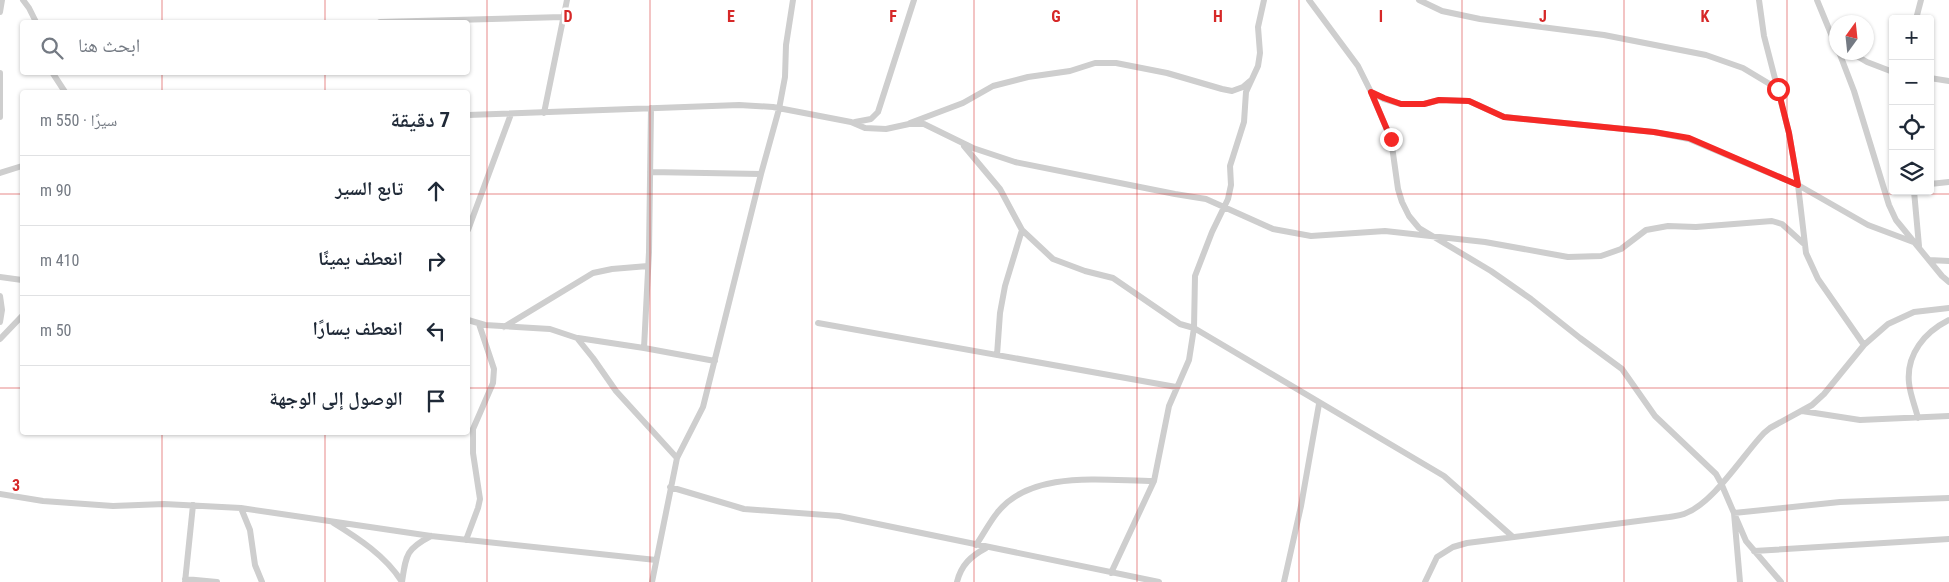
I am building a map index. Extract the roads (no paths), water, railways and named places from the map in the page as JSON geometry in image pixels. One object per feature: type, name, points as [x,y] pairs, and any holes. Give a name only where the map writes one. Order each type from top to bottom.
[{"type":"street","points":[[0,12],[2,0]]},
{"type":"street","points":[[22,0],[29,8],[35,20]]},
{"type":"street","points":[[544,113],[567,0]]},
{"type":"street","points":[[652,582],[677,458],[703,407],[779,109],[785,77],[786,45],[793,0]]},
{"type":"street","points":[[470,115],[739,105],[779,109],[851,122],[871,120],[878,112],[914,0]]},
{"type":"street","points":[[1111,572],[1154,481],[1166,418],[1176,386],[1189,360],[1194,328],[1195,276],[1212,232],[1225,207],[1231,185],[1230,166],[1244,122],[1246,92],[1258,66],[1260,53],[1258,27],[1264,0]]},
{"type":"street","points":[[1309,0],[1358,66],[1371,92],[1391,139],[1398,189],[1409,216],[1419,228],[1491,271],[1531,299],[1622,369],[1655,416],[1716,474],[1746,541],[1781,582]]},
{"type":"street","points":[[1419,0],[1442,11],[1480,19],[1604,35],[1706,55],[1742,68],[1778,89]]},
{"type":"street","points":[[1760,0],[1764,36],[1789,133],[1798,185],[1803,243],[1806,253],[1818,278],[1864,344]]},
{"type":"street","points":[[1817,0],[1829,28]]},
{"type":"street","points":[[1917,15],[1921,0]]},
{"type":"street","points":[[453,20],[563,17]]},
{"type":"street","points":[[1842,60],[1854,91],[1889,205],[1896,220],[1949,282]]},
{"type":"street","points":[[1864,60],[1889,70]]},
{"type":"street","points":[[909,124],[963,103],[994,86],[1028,77],[1070,71],[1095,63],[1136,66],[1232,90],[1243,87],[1252,80]]},
{"type":"street","points":[[0,73],[0,117]]},
{"type":"street","points":[[54,75],[64,90]]},
{"type":"street","points":[[1934,79],[1949,81]]},
{"type":"street","points":[[1371,92],[1401,104],[1424,104],[1439,100],[1469,101],[1504,117],[1654,132],[1689,138],[1798,185],[1868,225],[1917,245]]},
{"type":"street","points":[[644,348],[648,266],[651,108]]},
{"type":"street","points":[[470,225],[511,114]]},
{"type":"street","points":[[851,122],[865,128],[924,124],[961,142],[1016,162],[1206,199],[1273,229],[1311,236],[1385,232],[1485,242],[1568,257],[1601,256],[1621,249],[1646,230],[1668,226],[1696,227],[1772,221],[1782,224],[1803,243]]},
{"type":"street","points":[[961,142],[1000,189],[1022,230],[1053,259],[1113,278],[1180,324],[1194,328],[1319,404],[1444,476],[1513,536]]},
{"type":"street","points":[[0,173],[20,167]]},
{"type":"street","points":[[650,172],[761,174]]},
{"type":"street","points":[[1934,184],[1949,182]]},
{"type":"street","points":[[1914,195],[1917,245]]},
{"type":"street","points":[[997,355],[1003,295],[1022,230]]},
{"type":"street","points":[[1929,260],[1949,261]]},
{"type":"street","points":[[504,327],[594,273],[612,268],[648,266]]},
{"type":"street","points":[[0,277],[20,280]]},
{"type":"street","points":[[0,296],[2,310],[0,322]]},
{"type":"street","points":[[1425,582],[1434,562],[1442,553],[1467,543],[1669,518],[1685,514],[1698,505],[1721,483],[1764,433],[1812,405],[1824,394],[1864,344],[1888,324],[1901,317],[1926,310],[1949,308]]},
{"type":"street","points":[[0,339],[20,318]]},
{"type":"street","points":[[1918,418],[1909,384],[1912,357],[1929,332],[1949,320]]},
{"type":"street","points":[[470,321],[479,324],[504,327],[550,329],[577,338],[644,348],[715,362]]},
{"type":"street","points":[[818,323],[1176,386]]},
{"type":"street","points":[[466,540],[480,499],[472,435],[493,383],[494,376],[494,370],[479,324]]},
{"type":"street","points":[[577,338],[611,385],[677,458]]},
{"type":"street","points":[[1284,582],[1302,506],[1319,404]]},
{"type":"street","points":[[1802,411],[1860,420],[1949,416]]},
{"type":"street","points":[[470,422],[476,423]]},
{"type":"street","points":[[976,545],[998,512],[1016,497],[1030,489],[1068,480],[1154,481]]},
{"type":"street","points":[[670,486],[744,509],[839,516],[986,548],[1021,552],[1111,572],[1132,580],[1159,582]]},
{"type":"street","points":[[0,494],[43,501],[98,505],[193,505],[241,508],[432,536],[656,560]]},
{"type":"street","points":[[1734,513],[1840,502],[1949,498]]},
{"type":"street","points":[[193,505],[185,580],[217,582]]},
{"type":"street","points":[[241,508],[250,530],[255,565],[262,582]]},
{"type":"street","points":[[1734,513],[1740,582]]},
{"type":"street","points":[[329,520],[384,560],[402,582]]},
{"type":"street","points":[[402,582],[405,562],[411,550],[415,545],[432,536]]},
{"type":"street","points":[[1754,551],[1949,539]]},
{"type":"street","points":[[957,582],[958,576],[967,561],[986,548]]}]
